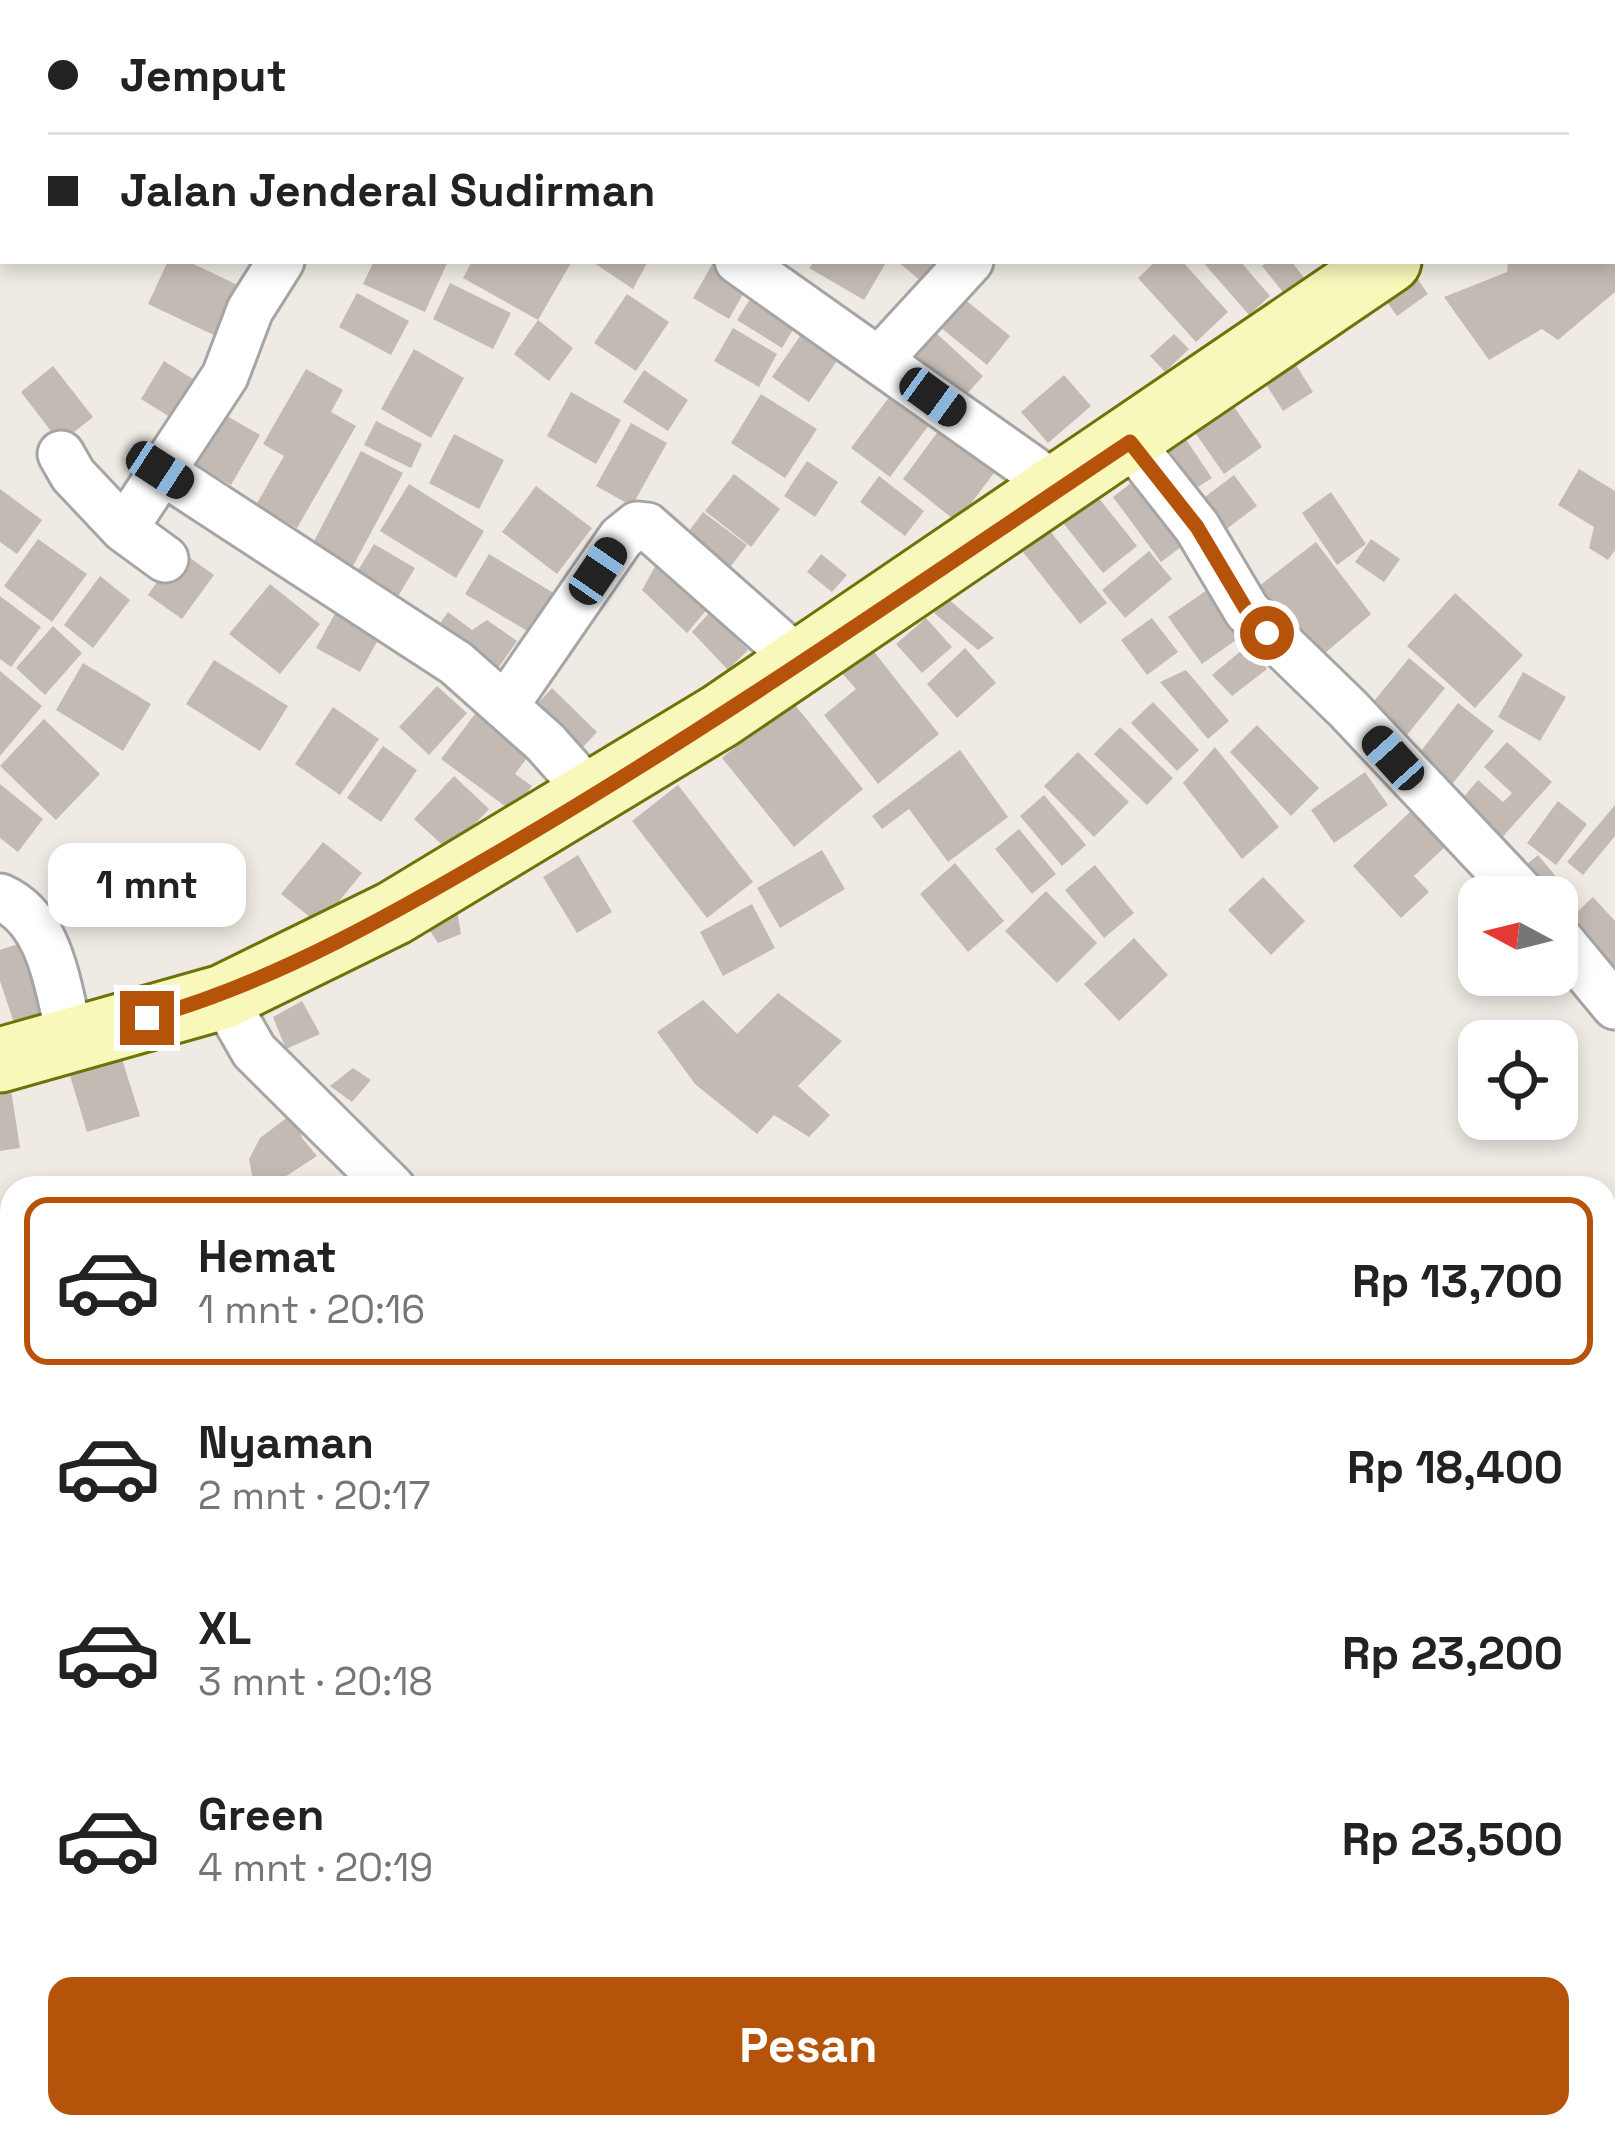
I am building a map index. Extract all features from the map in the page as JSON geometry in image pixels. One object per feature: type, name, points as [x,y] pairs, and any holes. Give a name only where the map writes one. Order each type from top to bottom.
[{"type":"main road","points":[[0,1060],[223,997],[394,913],[592,796],[800,661],[1130,442],[1385,264]]},
{"type":"street","points":[[124,529],[225,376],[250,310],[279,264]]},
{"type":"street","points":[[749,264],[791,276],[879,360],[1059,488]]},
{"type":"street","points":[[879,360],[967,264]]},
{"type":"street","points":[[1130,442],[1197,527],[1247,611],[1348,709],[1505,876]]},
{"type":"street","points":[[61,454],[73,475],[124,529],[165,559]]},
{"type":"street","points":[[160,470],[456,663],[592,796]]},
{"type":"street","points":[[505,706],[621,538],[637,525],[647,526],[800,661]]},
{"type":"street","points":[[0,897],[31,915],[40,931],[71,1040]]},
{"type":"street","points":[[1578,961],[1615,1006]]},
{"type":"street","points":[[223,997],[254,1052],[368,1176]]},
{"type":"building","points":[[167,264],[193,264],[242,287],[218,337],[148,304]]},
{"type":"building","points":[[373,264],[447,264],[425,312],[363,284]]},
{"type":"building","points":[[470,264],[570,264],[538,320],[463,278]]},
{"type":"building","points":[[596,264],[646,264],[633,289]]},
{"type":"building","points":[[712,264],[751,280],[729,319],[693,298]]},
{"type":"building","points":[[812,264],[885,264],[864,300],[809,268]]},
{"type":"building","points":[[901,264],[953,264],[934,292]]},
{"type":"building","points":[[1153,264],[1185,264],[1228,312],[1196,342],[1138,278]]},
{"type":"building","points":[[1205,264],[1243,264],[1270,296],[1249,315]]},
{"type":"building","points":[[1293,264],[1310,285],[1290,301],[1262,266]]},
{"type":"building","points":[[1508,264],[1615,264],[1615,292],[1558,340],[1542,329],[1489,360],[1444,297],[1507,272]]},
{"type":"building","points":[[1414,274],[1428,294],[1397,316],[1383,296]]},
{"type":"building","points":[[450,283],[511,313],[493,349],[433,319]]},
{"type":"building","points":[[757,288],[801,316],[782,348],[737,320]]},
{"type":"building","points":[[357,293],[409,321],[391,355],[339,327]]},
{"type":"building","points":[[627,294],[669,322],[636,371],[594,343]]},
{"type":"building","points":[[958,294],[1010,336],[987,365],[935,323]]},
{"type":"building","points":[[538,320],[573,348],[549,381],[514,354]]},
{"type":"building","points":[[807,326],[843,352],[809,402],[772,377]]},
{"type":"building","points":[[733,328],[777,354],[759,387],[714,361]]},
{"type":"building","points":[[935,332],[983,376],[956,406],[908,363]]},
{"type":"building","points":[[1174,334],[1189,349],[1165,372],[1150,356]]},
{"type":"building","points":[[414,349],[464,378],[431,438],[381,409]]},
{"type":"building","points":[[164,361],[201,384],[178,422],[141,399]]},
{"type":"building","points":[[1294,362],[1313,392],[1283,411],[1264,381]]},
{"type":"building","points":[[53,366],[93,417],[60,443],[21,392]]},
{"type":"building","points":[[306,369],[343,390],[331,412],[356,426],[297,528],[256,505],[284,456],[263,444]]},
{"type":"building","points":[[644,370],[688,400],[668,431],[623,402]]},
{"type":"building","points":[[1064,375],[1091,406],[1048,443],[1021,412]]},
{"type":"building","points":[[896,388],[935,417],[890,477],[851,448]]},
{"type":"building","points":[[571,392],[621,420],[596,464],[547,436]]},
{"type":"building","points":[[761,394],[817,429],[785,478],[731,443]]},
{"type":"building","points":[[1227,397],[1262,447],[1224,474],[1189,424]]},
{"type":"building","points":[[213,408],[260,435],[231,485],[185,459]]},
{"type":"building","points":[[376,421],[422,444],[411,468],[364,445]]},
{"type":"building","points":[[945,422],[1000,465],[957,522],[903,479]]},
{"type":"building","points":[[631,423],[667,443],[632,506],[596,486]]},
{"type":"building","points":[[454,434],[504,460],[479,509],[429,483]]},
{"type":"building","points":[[1185,438],[1212,478],[1195,489],[1169,450]]},
{"type":"building","points":[[361,451],[403,473],[353,566],[313,543]]},
{"type":"building","points":[[807,461],[838,482],[815,517],[784,496]]},
{"type":"building","points":[[1579,469],[1615,491],[1615,550],[1608,560],[1589,548],[1594,527],[1558,505]]},
{"type":"building","points":[[734,474],[780,509],[751,547],[705,511]]},
{"type":"building","points":[[1234,475],[1257,506],[1216,537],[1193,506]]},
{"type":"building","points":[[879,476],[924,511],[905,536],[860,502]]},
{"type":"building","points":[[1140,476],[1189,541],[1161,562],[1113,497]]},
{"type":"building","points":[[409,484],[484,531],[456,578],[380,531]]},
{"type":"building","points":[[536,486],[592,528],[557,574],[502,532]]},
{"type":"building","points":[[0,489],[42,520],[17,554],[0,542]]},
{"type":"building","points":[[1094,492],[1137,546],[1103,573],[1060,519]]},
{"type":"building","points":[[1331,492],[1366,544],[1337,565],[1302,513]]},
{"type":"building","points":[[703,512],[747,545],[719,582],[676,549]]},
{"type":"building","points":[[1050,531],[1107,603],[1080,624],[1023,552]]},
{"type":"building","points":[[38,539],[87,574],[52,622],[4,586]]},
{"type":"building","points":[[1371,539],[1400,559],[1384,582],[1355,562]]},
{"type":"building","points":[[1316,542],[1371,614],[1318,659],[1259,586]]},
{"type":"building","points":[[374,544],[415,568],[388,613],[348,587]]},
{"type":"building","points":[[179,550],[214,575],[182,619],[148,595]]},
{"type":"building","points":[[1149,551],[1172,579],[1125,618],[1102,590]]},
{"type":"building","points":[[489,554],[557,595],[534,635],[465,594]]},
{"type":"building","points":[[662,554],[715,600],[687,633],[642,590]]},
{"type":"building","points":[[821,554],[847,575],[832,592],[807,572]]},
{"type":"building","points":[[100,576],[130,600],[93,648],[64,625]]},
{"type":"building","points":[[270,584],[320,624],[280,674],[229,634]]},
{"type":"building","points":[[1210,588],[1243,635],[1202,664],[1168,617]]},
{"type":"building","points":[[1455,593],[1523,655],[1475,708],[1407,646]]},
{"type":"building","points":[[0,596],[41,627],[11,667],[0,659]]},
{"type":"building","points":[[947,598],[994,638],[978,650],[934,613]]},
{"type":"building","points":[[343,599],[387,624],[360,672],[316,648]]},
{"type":"building","points":[[448,612],[472,630],[487,620],[517,641],[492,677],[432,635]]},
{"type":"building","points":[[710,612],[748,650],[728,670],[692,632]]},
{"type":"building","points":[[926,618],[952,647],[922,673],[896,644]]},
{"type":"building","points":[[1152,618],[1178,652],[1147,675],[1121,640]]},
{"type":"building","points":[[53,626],[82,653],[45,695],[16,668]]},
{"type":"building","points":[[1248,645],[1267,669],[1232,696],[1212,675]]},
{"type":"building","points":[[871,648],[939,734],[878,784],[824,715],[856,689],[841,672]]},
{"type":"building","points":[[965,648],[996,683],[957,718],[927,684]]},
{"type":"building","points":[[1409,658],[1445,688],[1402,741],[1366,711]]},
{"type":"building","points":[[214,660],[288,706],[260,751],[186,704]]},
{"type":"building","points":[[83,663],[151,704],[123,751],[56,710]]},
{"type":"building","points":[[1186,670],[1229,721],[1208,739],[1160,682]]},
{"type":"building","points":[[0,671],[42,706],[0,756]]},
{"type":"building","points":[[1523,672],[1566,697],[1540,741],[1498,717]]},
{"type":"building","points":[[437,686],[467,713],[429,755],[399,727]]},
{"type":"building","points":[[552,688],[597,732],[570,761],[524,718]]},
{"type":"building","points":[[791,700],[863,789],[794,847],[722,758]]},
{"type":"building","points":[[484,702],[538,743],[515,774],[532,786],[513,812],[441,759]]},
{"type":"building","points":[[1153,702],[1199,750],[1177,771],[1131,723]]},
{"type":"building","points":[[1458,703],[1494,731],[1443,796],[1408,768]]},
{"type":"building","points":[[333,707],[379,739],[340,795],[295,764]]},
{"type":"building","points":[[44,719],[100,774],[56,820],[0,766]]},
{"type":"building","points":[[1257,725],[1319,788],[1291,816],[1230,752]]},
{"type":"building","points":[[1120,727],[1173,778],[1147,805],[1094,754]]},
{"type":"building","points":[[1507,742],[1552,782],[1497,843],[1456,806],[1478,780],[1503,802],[1512,793],[1484,767]]},
{"type":"building","points":[[383,746],[417,770],[381,822],[347,798]]},
{"type":"building","points":[[1215,747],[1279,827],[1242,859],[1183,783]]},
{"type":"building","points":[[960,750],[1008,817],[948,862],[909,809],[882,829],[872,816]]},
{"type":"building","points":[[1078,752],[1129,802],[1094,837],[1044,786]]},
{"type":"building","points":[[1365,772],[1388,805],[1334,843],[1311,810]]},
{"type":"building","points":[[454,776],[489,809],[449,851],[414,819]]},
{"type":"building","points":[[0,784],[43,819],[18,852],[0,838]]},
{"type":"building","points":[[678,785],[753,882],[707,918],[632,821]]},
{"type":"building","points":[[1044,795],[1086,845],[1062,866],[1020,816]]},
{"type":"building","points":[[1558,801],[1587,824],[1556,865],[1527,843]]},
{"type":"building","points":[[1615,805],[1615,836],[1583,875],[1567,862]]},
{"type":"building","points":[[1413,809],[1447,845],[1414,876],[1429,892],[1401,918],[1353,866]]},
{"type":"building","points":[[1019,829],[1056,874],[1032,894],[995,849]]},
{"type":"building","points":[[323,842],[362,873],[320,925],[281,894]]},
{"type":"building","points":[[822,850],[845,889],[780,928],[757,888]]},
{"type":"building","points":[[578,855],[612,912],[577,933],[543,877]]},
{"type":"building","points":[[1538,855],[1556,876],[1513,876]]},
{"type":"building","points":[[955,863],[1004,921],[968,952],[920,894]]},
{"type":"building","points":[[1095,865],[1134,913],[1104,938],[1065,890]]},
{"type":"building","points":[[1263,877],[1305,921],[1271,955],[1228,910]]},
{"type":"building","points":[[1046,891],[1097,943],[1057,983],[1005,931]]},
{"type":"building","points":[[1593,897],[1615,921],[1615,991],[1578,950],[1578,911]]},
{"type":"building","points":[[456,904],[461,934],[438,943],[423,920]]},
{"type":"building","points":[[752,904],[775,948],[723,976],[700,932]]},
{"type":"building","points":[[1134,938],[1168,975],[1119,1021],[1084,984]]},
{"type":"building","points":[[33,939],[58,1015],[16,1029],[0,981],[0,950]]},
{"type":"building","points":[[778,993],[842,1041],[798,1086],[830,1115],[809,1137],[774,1115],[757,1134],[695,1084],[657,1032],[703,1000],[737,1034]]},
{"type":"building","points":[[302,1001],[320,1034],[286,1049],[273,1017]]},
{"type":"building","points":[[120,1053],[140,1116],[87,1132],[68,1069]]},
{"type":"building","points":[[353,1068],[371,1080],[352,1102],[330,1086]]},
{"type":"building","points":[[10,1083],[20,1148],[0,1151],[0,1085]]},
{"type":"building","points":[[297,1110],[302,1138],[317,1156],[286,1176],[253,1176],[249,1159],[260,1138]]},
{"type":"route","points":[[147,1018],[223,997],[394,913],[567,812],[720,716],[1130,442],[1197,527],[1247,611],[1267,633]]}]
